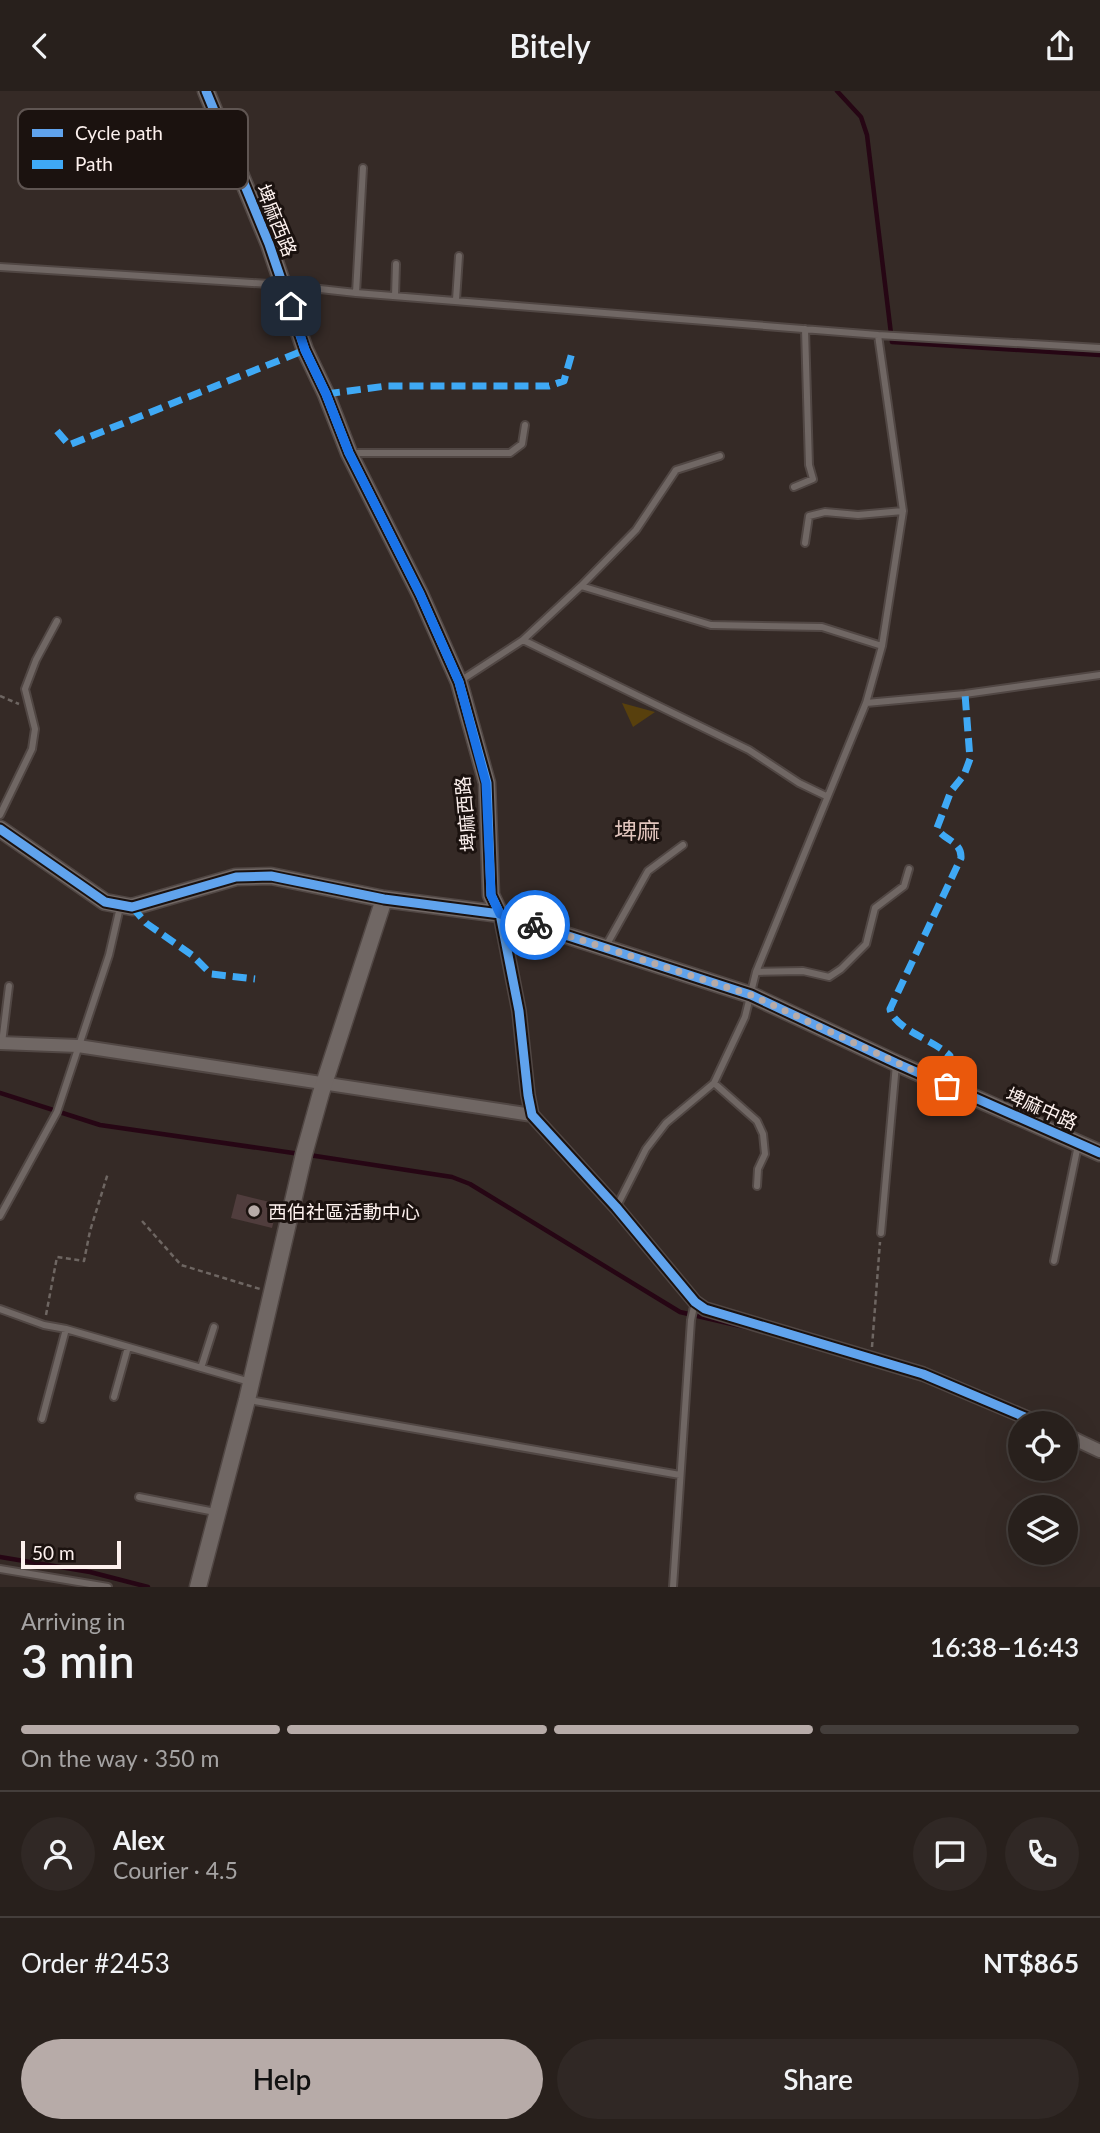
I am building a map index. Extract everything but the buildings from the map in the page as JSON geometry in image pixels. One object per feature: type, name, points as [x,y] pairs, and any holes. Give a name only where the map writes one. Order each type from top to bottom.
[{"type":"street","name":"埤麻西路","points":[[206,91],[213,109]]},
{"type":"street","name":"埤麻西路","points":[[245,189],[284,285],[305,350],[349,453],[420,594],[459,682],[486,783],[491,895],[500,914]]},
{"type":"street","points":[[0,829],[104,902],[121,905]]},
{"type":"street","name":"埤麻中路","points":[[121,905],[132,907],[236,877],[271,876],[384,899],[500,914],[751,995],[896,1063],[1100,1153]]},
{"type":"street","points":[[198,1587],[247,1400],[304,1154],[384,899]]},
{"type":"street","points":[[500,914],[519,1011],[532,1115],[616,1207],[695,1302],[705,1309],[923,1374],[1011,1411]]},
{"type":"street","points":[[1,1043],[78,1046],[532,1115]]},
{"type":"street","points":[[1078,1441],[1100,1451]]},
{"type":"lane","points":[[356,293],[363,167]]},
{"type":"lane","points":[[456,300],[459,256]]},
{"type":"lane","points":[[395,296],[396,264]]},
{"type":"lane","points":[[0,267],[284,285],[882,335],[1100,348]]},
{"type":"lane","points":[[794,487],[813,479],[809,465],[805,329]]},
{"type":"lane","points":[[616,1207],[646,1149],[666,1123],[714,1083],[744,1017],[757,972],[866,703],[883,646],[903,511],[882,335]]},
{"type":"lane","points":[[349,453],[510,453],[522,443],[526,425]]},
{"type":"lane","points":[[459,682],[523,640],[581,586],[636,530],[676,470],[720,456]]},
{"type":"lane","points":[[805,543],[809,516],[825,512],[858,515],[903,511]]},
{"type":"lane","points":[[581,586],[711,625],[822,627],[883,646]]},
{"type":"lane","points":[[0,815],[32,749],[35,729],[25,689],[36,660],[58,621]]},
{"type":"lane","points":[[523,640],[749,750],[799,783],[827,796]]},
{"type":"lane","points":[[866,703],[965,694],[1100,675]]},
{"type":"lane","points":[[605,948],[648,871],[683,845]]},
{"type":"lane","points":[[757,972],[803,971],[829,977],[841,969],[866,944],[874,908],[904,885],[909,869]]},
{"type":"lane","points":[[0,1216],[57,1112],[109,954],[121,905]]},
{"type":"lane","points":[[1,1043],[9,986]]},
{"type":"lane","points":[[881,1233],[896,1063]]},
{"type":"lane","points":[[714,1083],[757,1121],[763,1134],[765,1154],[758,1170],[757,1186]]},
{"type":"lane","points":[[1054,1261],[1079,1143]]},
{"type":"lane","points":[[673,1587],[691,1320],[695,1302]]},
{"type":"lane","points":[[0,1309],[44,1325],[250,1382]]},
{"type":"lane","points":[[201,1368],[215,1327]]},
{"type":"lane","points":[[42,1419],[66,1329]]},
{"type":"lane","points":[[114,1397],[128,1347]]},
{"type":"lane","points":[[247,1400],[680,1475]]},
{"type":"lane","points":[[139,1497],[217,1512]]},
{"type":"lane","points":[[0,1569],[108,1587]]},
{"type":"path","points":[[0,696],[29,708]]},
{"type":"path","points":[[44,1325],[57,1257],[84,1261],[90,1231],[108,1173]]},
{"type":"path","points":[[142,1221],[181,1265],[271,1292]]},
{"type":"path","points":[[872,1358],[881,1233]]},
{"type":"shaded area","points":[[622,703],[655,712],[633,727]]},
{"type":"waterway","points":[[837,91],[861,117],[867,135],[892,342],[1100,355]]},
{"type":"waterway","points":[[0,1093],[100,1125],[300,1154]]},
{"type":"waterway","points":[[309,1155],[452,1177],[470,1184],[680,1312],[749,1328]]},
{"type":"waterway","points":[[0,1557],[90,1572],[148,1587]]},
{"type":"marked path","points":[[326,394],[386,386],[549,386],[564,381],[573,349]]},
{"type":"marked path","points":[[57,431],[69,445],[305,350]]},
{"type":"marked path","points":[[947,1086],[950,1056],[899,1023],[890,1009],[961,858],[956,844],[937,828],[951,791],[964,775],[970,759],[965,694]]},
{"type":"marked path","points":[[132,907],[146,923],[192,955],[211,974],[255,979]]},
{"type":"cycle path","points":[[206,91],[213,109]]},
{"type":"cycle path","points":[[246,189],[269,244],[305,350],[349,453],[420,594],[459,682],[487,783],[491,895],[500,914],[519,1011],[532,1115],[616,1207],[695,1302],[705,1309],[923,1374],[1011,1411]]},
{"type":"cycle path","points":[[0,829],[105,902],[132,907],[236,877],[271,876],[384,899],[500,914],[751,995],[896,1063],[1100,1153]]},
{"type":"way so far","points":[[535,925],[751,995],[947,1086]]},
{"type":"place","name":"西伯社區活動中心","points":[[254,1211]]},
{"type":"district","name":"埤麻","points":[[637,830]]},
{"type":"route","points":[[291,306],[305,350],[349,453],[420,594],[459,682],[486,783],[491,895],[500,914],[535,925]]}]
